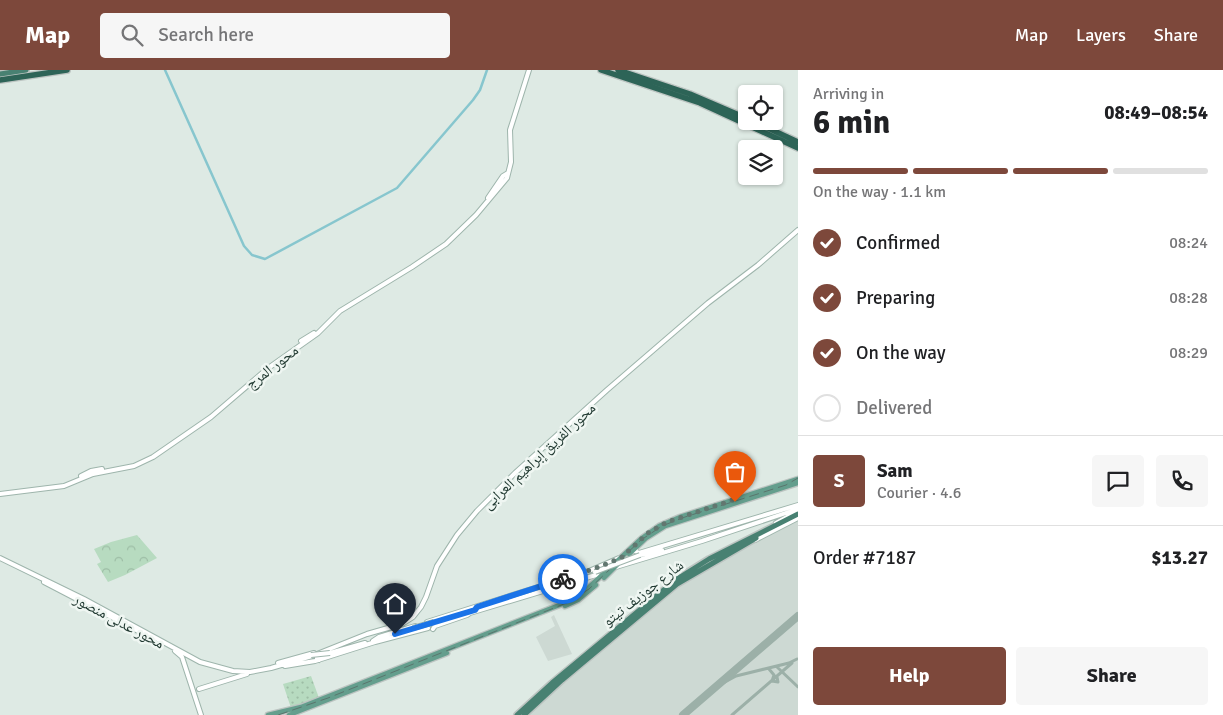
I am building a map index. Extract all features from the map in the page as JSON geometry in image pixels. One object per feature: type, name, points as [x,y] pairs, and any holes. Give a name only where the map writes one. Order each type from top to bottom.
[{"type":"highway","points":[[0,75],[26,70]]},
{"type":"highway","points":[[0,75],[41,70]]},
{"type":"highway","points":[[0,80],[67,70]]},
{"type":"highway","points":[[601,70],[620,73],[738,115]]},
{"type":"highway","points":[[691,97],[785,140],[798,142]]},
{"type":"highway","points":[[768,130],[798,148]]},
{"type":"highway","points":[[752,538],[798,512]]},
{"type":"highway","name":"شارع جوزيف تيتو","points":[[517,715],[545,689],[677,580],[697,566],[752,538]]},
{"type":"highway","name":"شارع جوزيف تيتو","points":[[524,715],[568,675],[677,584],[752,538]]},
{"type":"highway","points":[[545,689],[548,682]]},
{"type":"main road","name":"محور المرج","points":[[0,493],[62,484],[94,470],[128,465],[144,459],[207,418],[275,360],[317,332],[339,309],[408,268],[451,238],[487,202],[505,180],[511,164],[508,128],[527,70]]},
{"type":"main road","name":"محور الفريق إبراهيم العرابى","points":[[667,340],[708,303],[758,265],[798,231]]},
{"type":"main road","name":"محور الفريق إبراهيم العرابى","points":[[413,618],[425,600],[440,561],[462,530],[488,500],[524,464],[656,349],[712,302],[762,264],[798,231]]},
{"type":"main road","points":[[750,268],[758,265]]},
{"type":"main road","name":"محور الفريق إبراهيم العرابى","points":[[262,671],[327,653],[406,623],[413,618],[421,611],[427,600],[440,564],[476,516],[531,462],[656,349]]},
{"type":"main road","points":[[735,502],[798,479]]},
{"type":"main road","points":[[478,639],[577,596],[597,573],[621,558],[659,526],[798,483]]},
{"type":"main road","points":[[488,500],[498,485]]},
{"type":"main road","points":[[616,567],[703,541],[777,515],[798,512]]},
{"type":"main road","points":[[414,629],[433,625],[475,610],[477,607],[512,596],[527,595],[597,573],[639,552],[686,542],[699,536],[798,512]]},
{"type":"main road","name":"شارع جوزيف تيتو","points":[[752,538],[779,521],[798,512]]},
{"type":"main road","points":[[777,515],[780,517],[779,521]]},
{"type":"main road","points":[[635,560],[633,556],[639,552],[643,539]]},
{"type":"main road","points":[[289,715],[578,600],[616,567],[639,552],[703,541]]},
{"type":"main road","points":[[285,666],[319,660],[414,629],[433,625],[589,571],[597,573],[621,558]]},
{"type":"main road","name":"محور عدلى منصور","points":[[0,559],[44,579],[182,654],[215,667],[243,673]]},
{"type":"main road","name":"محور عدلى منصور","points":[[0,559],[82,600],[128,620],[182,654]]},
{"type":"main road","points":[[44,579],[56,582]]},
{"type":"main road","points":[[568,594],[575,594],[577,596]]},
{"type":"main road","name":"محور الفريق إبراهيم العرابى","points":[[262,671],[406,623]]},
{"type":"main road","points":[[421,624],[433,625]]},
{"type":"main road","points":[[319,660],[317,657],[327,653],[375,641]]},
{"type":"main road","points":[[270,668],[310,655],[327,653]]},
{"type":"main road","points":[[182,654],[202,715]]},
{"type":"main road","points":[[202,715],[195,692],[199,689],[243,673],[262,671]]},
{"type":"main road","points":[[193,687],[199,689]]},
{"type":"main road","points":[[268,715],[311,705]]},
{"type":"shaded area","points":[[798,519],[798,715],[527,715],[679,585]]},
{"type":"shaded area","points":[[554,615],[572,654],[548,661],[536,637],[555,626],[551,617]]},
{"type":"green space","points":[[137,535],[157,558],[108,582],[97,564],[101,562],[94,549]]},
{"type":"green space","points":[[311,676],[319,698],[291,708],[283,684]]},
{"type":"waterway","points":[[165,70],[244,246],[252,255],[265,259],[397,188],[473,100],[480,90],[487,70]]},
{"type":"taxiway","points":[[783,629],[798,619]]},
{"type":"taxiway","points":[[714,688],[736,676],[789,663],[797,659]]},
{"type":"taxiway","points":[[732,715],[792,663]]},
{"type":"taxiway","points":[[777,667],[798,687]]},
{"type":"taxiway","points":[[769,669],[774,675],[772,681],[778,682],[777,677]]},
{"type":"runway","points":[[683,715],[798,616]]},
{"type":"railway","points":[[278,715],[328,698],[569,602],[589,589],[641,540],[662,526],[786,485],[798,478]]},
{"type":"way so far","points":[[563,579],[621,558],[648,533],[667,522],[733,500],[735,502]]},
{"type":"route","points":[[395,634],[475,610],[477,607],[563,579]]}]
